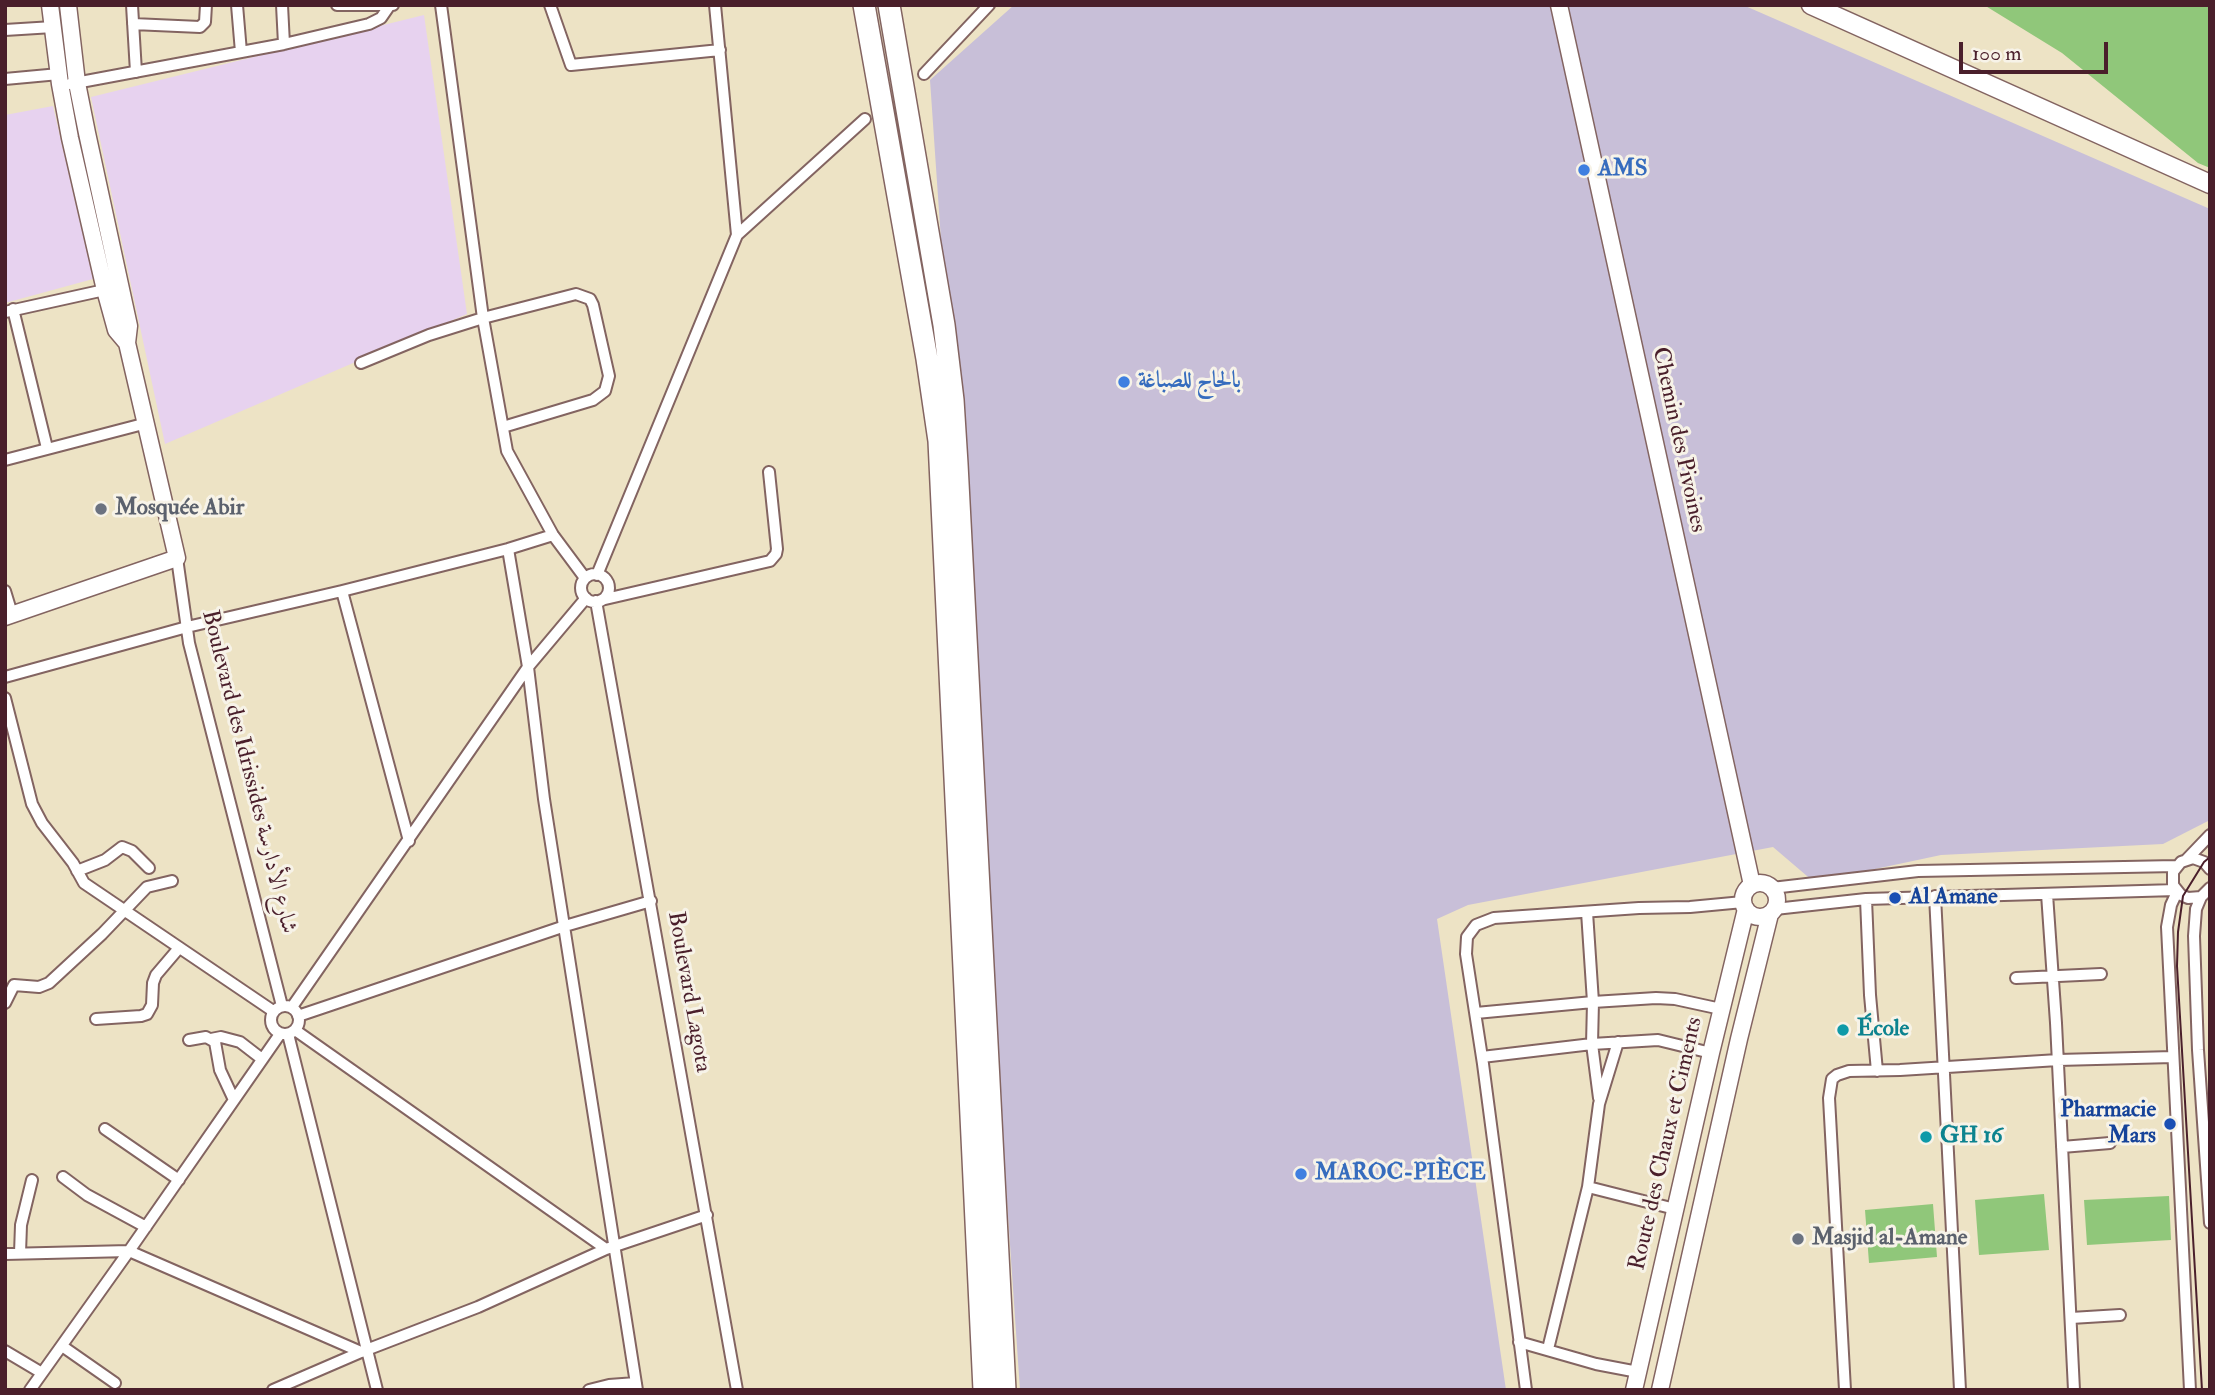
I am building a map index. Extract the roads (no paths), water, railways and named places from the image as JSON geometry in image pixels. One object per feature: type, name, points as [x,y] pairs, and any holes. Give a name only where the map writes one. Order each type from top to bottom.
[{"type":"highway","points":[[864,5],[925,345],[939,440],[984,1390]]},
{"type":"highway","points":[[889,5],[944,326],[953,400],[1005,1390]]},
{"type":"main road","points":[[1811,5],[2210,184]]},
{"type":"street","name":"Boulevard des Idrissides شارع الأدارسة","points":[[50,5],[66,80]]},
{"type":"street","name":"Boulevard des Idrissides شارع الأدارسة","points":[[68,5],[66,80],[70,138],[112,288],[116,330],[127,343],[147,423],[177,558],[189,643],[286,1010],[271,1016],[272,1027],[288,1033]]},
{"type":"street","points":[[132,5],[136,72]]},
{"type":"street","points":[[133,24],[200,27],[205,22],[206,5]]},
{"type":"street","points":[[237,5],[241,52]]},
{"type":"street","points":[[282,5],[284,44]]},
{"type":"street","points":[[337,5],[391,5]]},
{"type":"street","points":[[5,79],[66,80],[136,72],[284,44],[369,24],[381,18],[391,5]]},
{"type":"street","points":[[441,5],[483,318],[507,452],[552,535],[586,578]]},
{"type":"street","points":[[550,5],[571,65],[720,51]]},
{"type":"street","points":[[715,5],[737,235]]},
{"type":"street","points":[[924,74],[989,5]]},
{"type":"street","name":"Chemin des Pivoines","points":[[1559,5],[1752,885]]},
{"type":"street","points":[[5,30],[53,27]]},
{"type":"street","points":[[597,575],[737,235],[865,119]]},
{"type":"street","points":[[47,448],[9,310],[112,288]]},
{"type":"street","points":[[361,363],[429,335],[483,318],[576,294],[590,299],[609,376],[605,391],[593,401],[503,427]]},
{"type":"street","points":[[5,460],[147,423]]},
{"type":"street","points":[[594,600],[765,564],[774,559],[778,549],[769,472]]},
{"type":"street","points":[[5,677],[187,626],[342,591],[508,549],[552,535]]},
{"type":"street","points":[[508,549],[528,667],[544,799],[611,1248],[637,1386],[608,1385],[589,1390]]},
{"type":"street","points":[[5,591],[8,616],[177,558]]},
{"type":"street","points":[[286,1010],[408,841],[528,667],[594,600],[607,594],[605,579],[597,575],[586,578],[581,586],[594,600]]},
{"type":"street","points":[[342,591],[408,841]]},
{"type":"street","name":"Boulevard Lagota","points":[[594,600],[651,901],[737,1390]]},
{"type":"street","points":[[5,698],[32,804],[84,883],[179,948],[286,1010],[298,1026],[262,1059],[130,1251],[30,1390]]},
{"type":"street","points":[[1772,888],[1919,871],[2176,866],[2187,859],[2210,835]]},
{"type":"street","points":[[77,871],[105,860],[122,847],[132,851],[149,868]]},
{"type":"street","points":[[2187,859],[2199,859],[2210,869]]},
{"type":"street","points":[[2176,866],[2172,878],[2177,891],[2167,927],[2190,1390]]},
{"type":"street","points":[[5,1003],[14,985],[39,987],[49,983],[125,912],[147,887],[172,881]]},
{"type":"street","points":[[1744,906],[1745,892],[1752,885],[1763,883],[1772,888],[1777,898],[1772,911]]},
{"type":"street","points":[[2210,888],[2201,897],[2196,909],[2194,936],[2204,1049],[2210,1223]]},
{"type":"street","points":[[1526,1390],[1466,949],[1468,937],[1476,925],[1494,918],[1690,907],[1744,906],[1760,918],[1772,911],[1866,899],[1935,896],[2177,891],[2188,898],[2201,897]]},
{"type":"street","points":[[2048,894],[2074,1390]]},
{"type":"street","points":[[1935,896],[1959,1390]]},
{"type":"street","points":[[1866,899],[1877,1071]]},
{"type":"street","points":[[286,1010],[651,901]]},
{"type":"street","name":"Route des Chaux et Ciments","points":[[1634,1390],[1744,906]]},
{"type":"street","name":"Route des Chaux et Ciments","points":[[1660,1390],[1739,1039],[1772,911]]},
{"type":"street","points":[[1587,912],[1593,1002],[1592,1044],[1599,1104]]},
{"type":"street","points":[[96,1019],[147,1014],[152,1005],[156,975],[179,948]]},
{"type":"street","points":[[2016,978],[2101,974]]},
{"type":"street","points":[[1476,1013],[1656,998],[1675,999],[1721,1009]]},
{"type":"street","points":[[288,1033],[611,1248]]},
{"type":"street","points":[[288,1033],[364,1351],[377,1390]]},
{"type":"street","points":[[189,1040],[206,1037],[215,1042],[223,1081],[234,1100]]},
{"type":"street","points":[[211,1039],[230,1038],[240,1042],[262,1059]]},
{"type":"street","points":[[1482,1057],[1592,1044],[1664,1040],[1711,1053]]},
{"type":"street","points":[[1548,1349],[1588,1187],[1599,1104],[1618,1042]]},
{"type":"street","points":[[1845,1390],[1829,1091],[1832,1079],[1843,1072],[2058,1060],[2173,1057]]},
{"type":"street","points":[[105,1129],[179,1180]]},
{"type":"street","points":[[2062,1147],[2110,1143]]},
{"type":"street","points":[[63,1177],[87,1195],[146,1227]]},
{"type":"street","points":[[20,1253],[21,1225],[32,1180]]},
{"type":"street","points":[[1588,1187],[1675,1209]]},
{"type":"street","points":[[273,1390],[478,1307],[611,1248],[707,1215]]},
{"type":"street","points":[[5,1254],[130,1251],[364,1351]]},
{"type":"street","points":[[2071,1318],[2120,1315]]},
{"type":"street","points":[[1519,1342],[1596,1364],[1638,1371]]},
{"type":"street","points":[[62,1346],[115,1383]]},
{"type":"street","points":[[5,1351],[42,1373]]},
{"type":"tram line","points":[[2202,1390],[2177,966],[2183,896],[2210,857]]},
{"type":"place","name":"AMS","points":[[1584,170]]},
{"type":"place","name":"بالحاج للصباغة","points":[[1124,382]]},
{"type":"place","name":"Mosquée Abir","points":[[101,509]]},
{"type":"place","name":"Al Amane","points":[[1895,898]]},
{"type":"place","name":"École","points":[[1843,1030]]},
{"type":"place","name":"Pharmacie Mars","points":[[2170,1124]]},
{"type":"place","name":"GH 16","points":[[1926,1137]]},
{"type":"place","name":"MAROC-PIÈCE","points":[[1301,1174]]},
{"type":"place","name":"Masjid al-Amane","points":[[1798,1239]]}]
